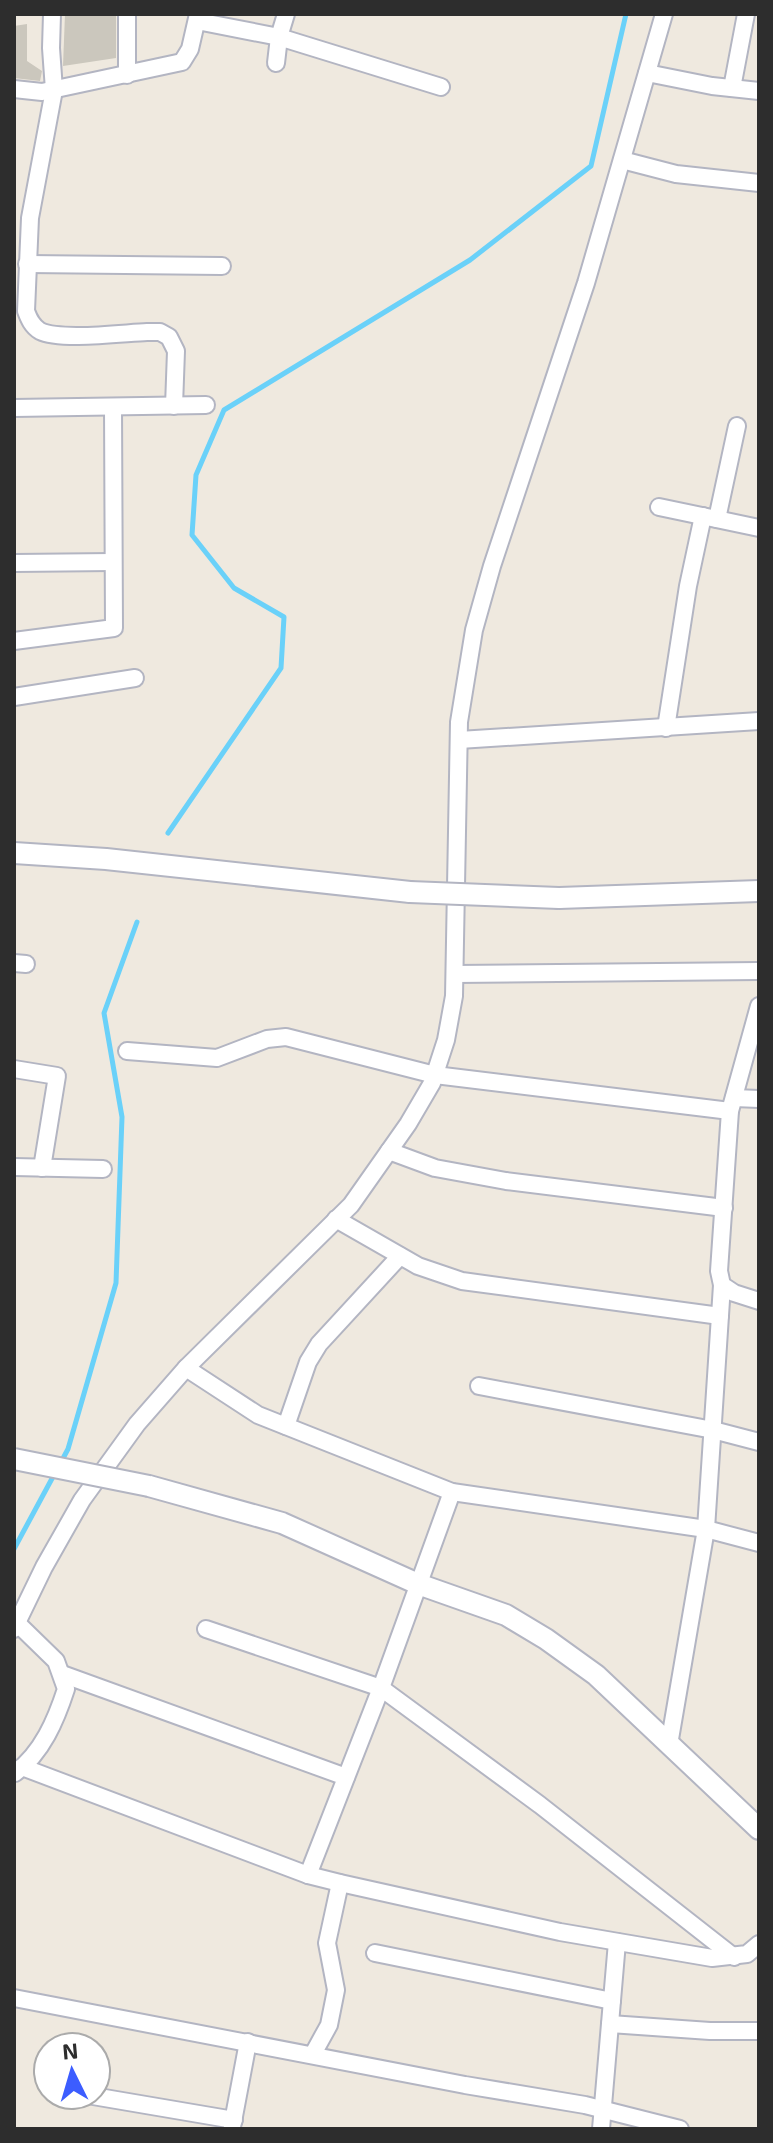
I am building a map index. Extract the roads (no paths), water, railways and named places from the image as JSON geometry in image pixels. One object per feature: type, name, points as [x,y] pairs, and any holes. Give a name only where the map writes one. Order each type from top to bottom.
[{"type":"street","points":[[52,14],[54,90],[33,195],[26,311],[31,323],[39,330],[55,335],[160,332],[169,337],[176,351],[174,406]]},
{"type":"street","points":[[127,14],[127,75]]},
{"type":"street","points":[[276,63],[286,14]]},
{"type":"street","points":[[18,1770],[35,1756],[45,1740],[66,1689],[56,1661],[16,1626],[44,1567],[82,1500],[137,1424],[186,1368],[351,1205],[408,1124],[435,1075],[446,1040],[455,974],[459,722],[474,630],[586,283],[664,14]]},
{"type":"street","points":[[732,88],[746,14]]},
{"type":"street","points":[[14,89],[32,93],[54,90],[182,62],[190,49],[198,18],[279,37],[441,87]]},
{"type":"street","points":[[647,73],[759,91]]},
{"type":"street","points":[[622,160],[676,174],[759,183]]},
{"type":"street","points":[[27,264],[222,266]]},
{"type":"street","points":[[14,408],[206,405]]},
{"type":"street","points":[[14,641],[114,628],[113,407]]},
{"type":"street","points":[[666,728],[688,586],[737,426]]},
{"type":"street","points":[[659,507],[759,528]]},
{"type":"street","points":[[14,563],[113,562]]},
{"type":"street","points":[[14,697],[135,678]]},
{"type":"street","points":[[459,740],[759,721]]},
{"type":"street","points":[[14,853],[106,859],[410,892],[559,898],[759,891]]},
{"type":"street","points":[[455,974],[759,971]]},
{"type":"street","points":[[669,1745],[706,1529],[722,1285],[719,1271],[732,1105],[754,1045],[759,1006]]},
{"type":"street","points":[[127,1051],[217,1058],[267,1039],[286,1037],[435,1075],[732,1105],[759,1099]]},
{"type":"street","points":[[14,1069],[57,1076],[42,1168]]},
{"type":"street","points":[[389,1151],[435,1168],[506,1181],[724,1208]]},
{"type":"street","points":[[14,1167],[103,1169]]},
{"type":"street","points":[[336,1219],[418,1266],[462,1281],[720,1316]]},
{"type":"street","points":[[286,1426],[308,1362],[319,1344],[400,1256]]},
{"type":"street","points":[[722,1285],[734,1293],[759,1301]]},
{"type":"street","points":[[186,1368],[258,1415],[452,1492],[706,1529],[759,1543]]},
{"type":"street","points":[[479,1386],[713,1430],[759,1442]]},
{"type":"street","points":[[14,1459],[149,1486],[282,1523],[418,1584],[506,1615],[596,1675],[759,1829]]},
{"type":"street","points":[[308,1875],[381,1688],[452,1492]]},
{"type":"street","points":[[206,1629],[381,1688],[540,1805],[734,1957]]},
{"type":"street","points":[[62,1674],[346,1777]]},
{"type":"street","points":[[18,1770],[308,1875],[340,1883],[560,1932],[712,1958],[747,1954],[759,1944]]},
{"type":"street","points":[[313,2054],[329,2025],[336,1990],[327,1943],[340,1883]]},
{"type":"street","points":[[601,2129],[617,1942]]},
{"type":"street","points":[[375,1953],[612,2001]]},
{"type":"street","points":[[14,1998],[602,2110],[680,2129]]},
{"type":"street","points":[[610,2024],[759,2031]]},
{"type":"street","points":[[112,2100],[233,2125],[248,2042]]},
{"type":"waterway","points":[[168,833],[281,668],[284,617],[234,588],[192,535],[196,475],[224,410],[470,260],[591,166],[626,14]]},
{"type":"waterway","points":[[60,1464],[68,1449],[116,1283],[122,1117],[104,1013],[137,922]]},
{"type":"waterway","points":[[14,1549],[55,1473]]}]
